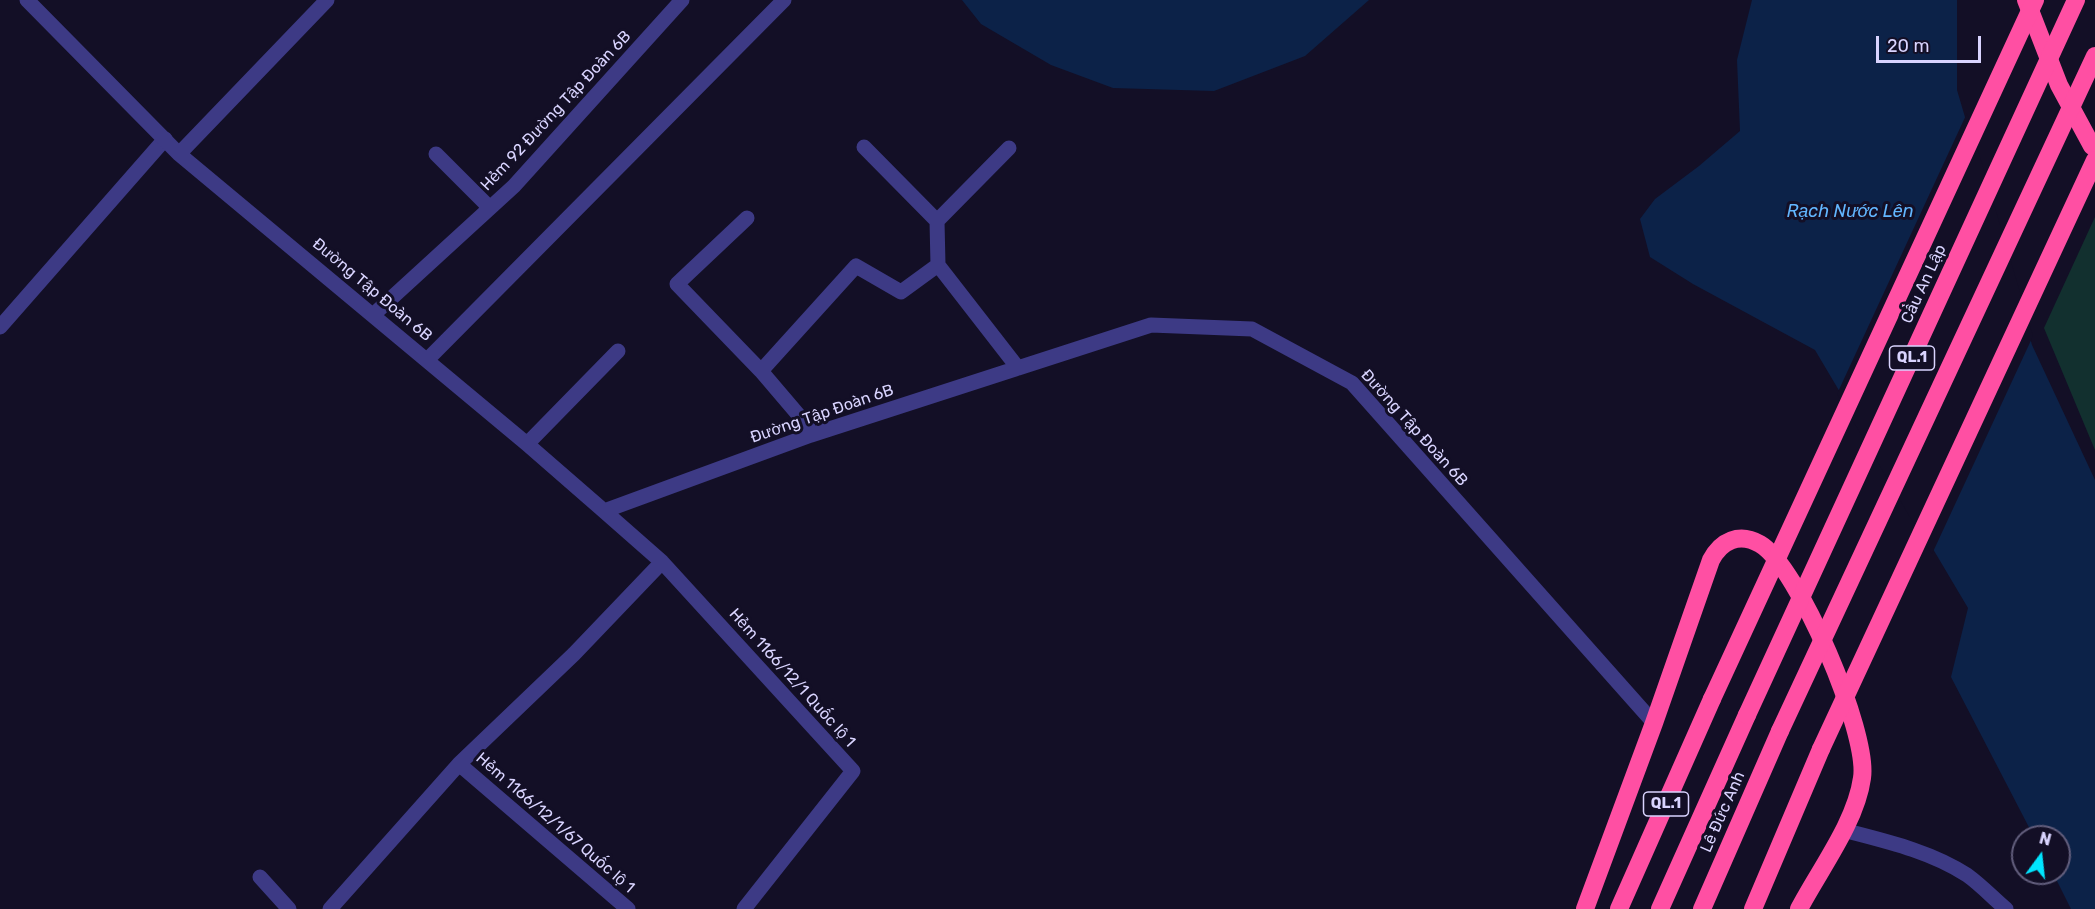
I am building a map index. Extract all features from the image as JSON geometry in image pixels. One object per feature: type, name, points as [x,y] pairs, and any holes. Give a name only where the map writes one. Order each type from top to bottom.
[{"type":"highway","points":[[2026,0],[2059,85],[2095,148]]},
{"type":"highway","name":"Cầu An Lập","points":[[1620,909],[1712,699],[2035,0]]},
{"type":"highway","name":"Cầu An Lập","points":[[1747,715],[2076,0]]},
{"type":"highway","name":"Lê Đức Anh","points":[[1702,909],[1780,731],[2095,56]]},
{"type":"highway","points":[[1753,909],[1821,749],[2095,160]]},
{"type":"highway","points":[[1585,909],[1711,560],[1716,549],[1730,540],[1740,538],[1761,545],[1776,559],[1806,610],[1829,655],[1858,733],[1861,749],[1862,777],[1852,812],[1799,909]]},
{"type":"highway","name":"Lê Đức Anh","points":[[1660,909],[1747,715]]},
{"type":"street","name":"Đường Tập Đoàn 6B","points":[[27,0],[179,154],[604,511],[811,435],[1151,325],[1252,329],[1352,383],[1654,723]]},
{"type":"street","points":[[179,154],[327,0]]},
{"type":"street","name":"Hẻm 92 Đường Tập Đoàn 6B","points":[[373,315],[514,186],[682,0]]},
{"type":"street","points":[[427,360],[784,0]]},
{"type":"street","points":[[0,327],[165,139]]},
{"type":"street","points":[[864,147],[937,221],[938,265],[1018,368]]},
{"type":"street","points":[[937,221],[1009,148]]},
{"type":"street","points":[[436,154],[490,208]]},
{"type":"street","points":[[747,218],[677,284],[761,371],[807,425],[811,435]]},
{"type":"street","points":[[761,371],[856,266],[901,292],[938,265]]},
{"type":"street","points":[[527,444],[618,351]]},
{"type":"street","name":"Hẻm 1166/12/1 Quốc lộ 1","points":[[604,511],[662,562],[853,771],[744,909]]},
{"type":"street","points":[[330,909],[459,764],[574,654],[662,562]]},
{"type":"street","name":"Hẻm 1166/12/1/67 Quốc lộ 1","points":[[459,764],[628,909]]},
{"type":"street","points":[[1843,830],[1893,843],[1929,856],[1967,876],[2006,909]]},
{"type":"street","points":[[260,877],[289,909]]},
{"type":"green space","points":[[2095,217],[2095,450],[2044,328]]},
{"type":"water","points":[[962,0],[1369,0],[1305,56],[1214,91],[1113,88],[1051,65],[981,24]]},
{"type":"water","name":"Rạch Nước Lên","points":[[1752,0],[1957,0],[1957,90],[2032,345],[2095,480],[2095,909],[2071,909],[2059,885],[2071,885],[2071,825],[2028,825],[1951,677],[1968,608],[1815,350],[1693,284],[1650,257],[1640,219],[1655,199],[1740,131],[1737,60]]},
{"type":"pier","points":[[1967,113],[2033,336],[1932,554],[1837,394]]}]
